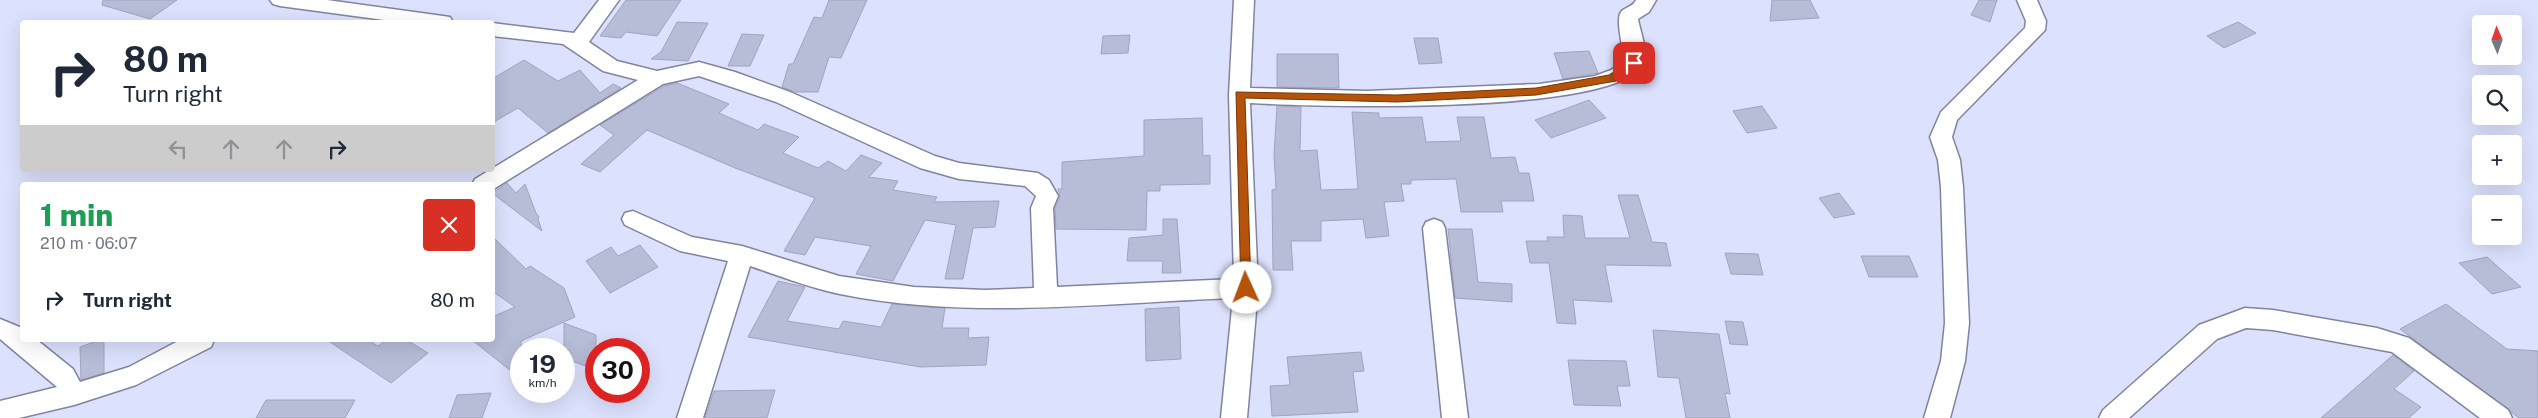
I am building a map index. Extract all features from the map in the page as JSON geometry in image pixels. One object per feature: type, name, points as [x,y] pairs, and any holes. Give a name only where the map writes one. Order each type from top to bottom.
[{"type":"street","points":[[280,0],[428,20]]},
{"type":"street","points":[[577,44],[609,0]]},
{"type":"street","points":[[1234,418],[1246,288],[1239,95],[1244,0]]},
{"type":"street","points":[[1239,95],[1298,98],[1424,98],[1536,91],[1612,78],[1626,71],[1634,63],[1634,50],[1628,19],[1629,15],[1642,8],[1646,0]]},
{"type":"street","points":[[1938,418],[1953,362],[1957,323],[1952,187],[1949,160],[1941,137],[1942,130],[1948,117],[2035,30],[2036,21],[2027,0]]},
{"type":"street","points":[[495,29],[568,38],[610,66],[657,78]]},
{"type":"street","points":[[488,182],[657,78],[699,69],[728,77],[792,101],[928,162],[959,171],[1030,179],[1042,186],[1046,196],[1042,208],[1046,296]]},
{"type":"street","points":[[633,219],[688,245],[742,255],[839,285],[914,296],[985,299],[1246,288]]},
{"type":"street","points":[[1434,228],[1455,418]]},
{"type":"street","points":[[690,418],[742,255]]},
{"type":"street","points":[[2112,418],[2208,332],[2245,318],[2273,320],[2377,338],[2400,345],[2499,418]]},
{"type":"street","points":[[0,329],[11,333],[20,340]]},
{"type":"street","points":[[22,342],[64,376],[74,394]]},
{"type":"street","points":[[0,412],[74,394],[136,375],[198,342]]},
{"type":"building","points":[[103,0],[177,0],[150,19],[102,5]]},
{"type":"building","points":[[626,0],[681,0],[657,36],[626,32],[621,38],[600,36]]},
{"type":"building","points":[[829,0],[867,0],[841,58],[829,57],[818,92],[795,92],[782,87],[789,64],[793,64],[814,17],[822,18]]},
{"type":"building","points":[[1772,0],[1810,0],[1819,18],[1770,21]]},
{"type":"building","points":[[1979,0],[1997,0],[1990,22],[1971,15]]},
{"type":"building","points":[[677,22],[708,23],[688,61],[651,59],[661,52]]},
{"type":"building","points":[[2238,22],[2256,33],[2224,48],[2207,36]]},
{"type":"building","points":[[742,34],[764,35],[750,66],[728,66]]},
{"type":"building","points":[[1130,35],[1128,53],[1101,54],[1103,36]]},
{"type":"building","points":[[1414,38],[1438,38],[1442,63],[1419,64]]},
{"type":"building","points":[[1589,51],[1598,73],[1563,79],[1554,53]]},
{"type":"building","points":[[1277,54],[1338,54],[1339,88],[1277,87]]},
{"type":"building","points":[[524,60],[558,81],[580,70],[600,93],[613,84],[621,88],[548,133],[518,108],[495,121],[495,77]]},
{"type":"building","points":[[677,83],[729,104],[719,113],[758,130],[764,124],[799,137],[783,153],[818,168],[828,161],[846,171],[861,155],[882,163],[869,177],[898,181],[893,190],[937,197],[934,202],[999,201],[995,227],[973,228],[963,279],[945,279],[956,225],[925,220],[893,281],[856,274],[871,246],[815,237],[805,255],[784,251],[815,198],[735,168],[647,130],[600,172],[581,164],[614,135],[600,125],[664,86]]},
{"type":"building","points":[[1589,100],[1606,118],[1551,138],[1535,120]]},
{"type":"building","points":[[1277,106],[1301,107],[1300,151],[1317,150],[1321,190],[1358,189],[1352,112],[1379,113],[1379,118],[1422,117],[1426,142],[1461,141],[1457,117],[1484,117],[1491,158],[1515,157],[1519,173],[1529,173],[1534,201],[1501,201],[1503,212],[1461,212],[1456,179],[1411,180],[1411,184],[1401,184],[1404,201],[1384,202],[1389,236],[1366,238],[1363,219],[1321,221],[1321,241],[1291,241],[1293,270],[1273,270],[1272,190],[1276,189],[1274,155]]},
{"type":"building","points":[[1762,106],[1777,128],[1747,133],[1733,111]]},
{"type":"building","points":[[1202,118],[1203,156],[1210,155],[1210,184],[1160,185],[1160,191],[1147,191],[1146,230],[1056,229],[1055,208],[1060,197],[1058,189],[1062,189],[1062,162],[1144,156],[1144,120]]},
{"type":"building","points":[[507,183],[516,193],[525,184],[539,217],[542,231],[495,195],[495,191]]},
{"type":"building","points":[[1839,193],[1855,214],[1834,218],[1819,198]]},
{"type":"building","points":[[1618,195],[1638,195],[1652,242],[1666,243],[1671,266],[1605,265],[1612,302],[1573,300],[1576,324],[1557,323],[1549,263],[1530,263],[1526,241],[1548,241],[1547,237],[1564,237],[1563,215],[1582,216],[1585,238],[1630,238]]},
{"type":"building","points":[[1163,219],[1177,219],[1181,273],[1162,273],[1163,261],[1127,261],[1129,238],[1163,235]]},
{"type":"building","points":[[1448,229],[1472,229],[1478,282],[1512,284],[1512,302],[1455,298]]},
{"type":"building","points":[[495,239],[526,269],[530,266],[564,288],[575,317],[528,338],[510,338],[510,370],[475,342],[495,342],[495,316],[515,307],[495,293]]},
{"type":"building","points":[[640,245],[658,267],[610,293],[586,261],[611,247],[618,256]]},
{"type":"building","points":[[1725,253],[1758,254],[1763,275],[1731,274]]},
{"type":"building","points":[[1861,256],[1909,256],[1918,277],[1869,277]]},
{"type":"building","points":[[2487,257],[2521,287],[2492,294],[2459,263]]},
{"type":"building","points":[[778,281],[805,287],[787,321],[839,329],[843,321],[881,327],[892,304],[945,308],[942,328],[969,328],[968,338],[989,337],[986,365],[920,367],[748,337]]},
{"type":"building","points":[[2446,304],[2507,349],[2538,351],[2538,418],[2519,418],[2400,329]]},
{"type":"building","points":[[1179,307],[1181,359],[1146,361],[1145,309]]},
{"type":"building","points":[[1725,321],[1743,322],[1748,345],[1730,344]]},
{"type":"building","points":[[564,323],[596,335],[596,338],[585,338],[585,366],[575,362],[575,338],[564,338]]},
{"type":"building","points":[[1653,330],[1719,334],[1730,394],[1725,393],[1730,418],[1686,418],[1679,378],[1658,377]]},
{"type":"building","points":[[94,342],[104,342],[104,373],[81,380],[80,347]]},
{"type":"building","points":[[330,342],[371,342],[378,346],[383,342],[410,342],[428,353],[391,383]]},
{"type":"building","points":[[1361,352],[1364,371],[1353,372],[1358,412],[1272,416],[1270,386],[1290,385],[1287,357]]},
{"type":"building","points":[[2393,355],[2414,371],[2394,389],[2421,407],[2409,418],[2321,418]]},
{"type":"building","points":[[1568,360],[1626,361],[1630,386],[1617,386],[1621,406],[1574,405]]},
{"type":"building","points":[[775,390],[767,418],[705,418],[714,391]]},
{"type":"building","points":[[491,393],[482,418],[449,418],[457,395]]},
{"type":"building","points":[[266,400],[355,400],[345,418],[256,418]]},
{"type":"route","points":[[1246,288],[1239,95],[1298,98],[1424,98],[1536,91],[1582,85],[1612,78],[1626,71],[1634,63]]}]
